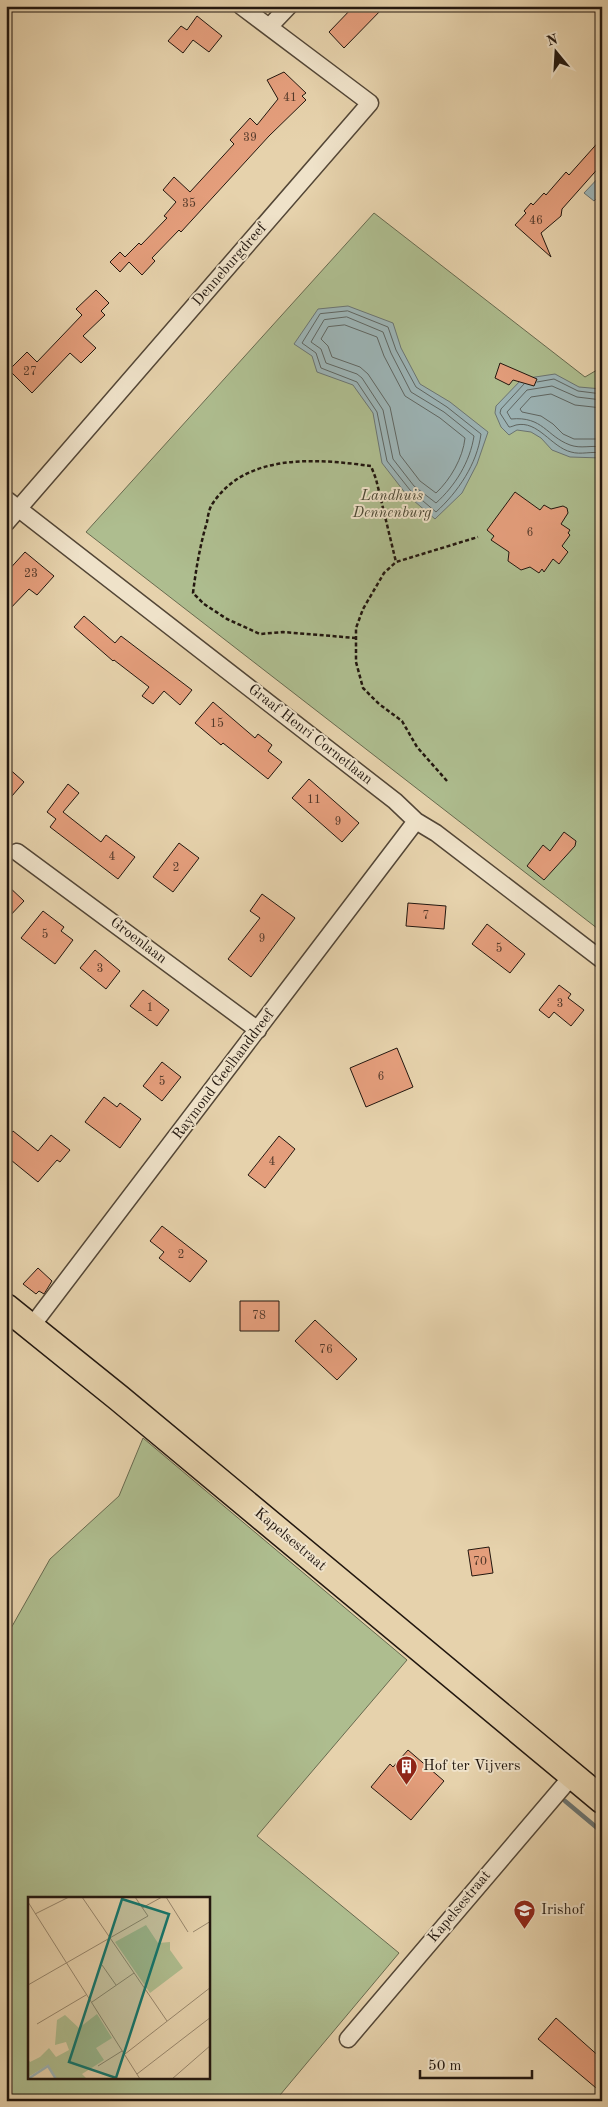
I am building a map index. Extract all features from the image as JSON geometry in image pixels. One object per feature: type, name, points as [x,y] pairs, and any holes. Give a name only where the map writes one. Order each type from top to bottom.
[{"type":"main road","name":"Kapelsestraat","points":[[6,1306],[602,1800]]},
{"type":"street","points":[[241,6],[269,27],[289,6]]},
{"type":"street","name":"Denneburgdreef","points":[[6,523],[13,504],[370,103],[269,27]]},
{"type":"street","name":"Graaf Henri Cornetlaan","points":[[13,504],[395,800],[416,821],[436,833],[602,960]]},
{"type":"street","name":"Raymond Geelhanddreef","points":[[31,1327],[416,821]]},
{"type":"street","name":"Groenlaan","points":[[17,852],[258,1030]]},
{"type":"street","name":"Kapelsestraat","points":[[348,2039],[572,1776]]},
{"type":"path","points":[[356,638],[283,632],[260,634],[227,619],[204,604],[193,593],[197,559],[212,504],[244,474],[287,462],[322,460],[372,466],[396,562]]},
{"type":"path","points":[[447,781],[417,747],[402,721],[379,704],[363,688],[356,662],[356,628],[363,609],[384,573],[396,562],[478,537]]},
{"type":"green space","name":"Landhuis Dennenburg","points":[[374,213],[585,377],[602,367],[602,932],[86,532]]},
{"type":"green space","points":[[143,1438],[407,1660],[257,1836],[399,1953],[275,2101],[6,2101],[6,1637],[50,1559],[119,1496]]},
{"type":"water","points":[[602,174],[602,193],[594,201],[584,193]]},
{"type":"water","points":[[348,306],[393,323],[401,348],[420,384],[450,402],[488,432],[477,464],[462,493],[435,519],[406,494],[382,463],[373,413],[353,385],[317,372],[312,356],[294,344],[318,309]]},
{"type":"water","points":[[555,374],[579,387],[602,389],[602,458],[570,457],[552,450],[541,438],[531,432],[517,430],[509,435],[501,427],[495,413],[496,406],[522,379]]},
{"type":"building","points":[[354,6],[385,6],[344,48],[329,32]]},
{"type":"building","points":[[197,16],[222,36],[209,52],[193,40],[183,53],[168,41],[181,26],[187,30]]},
{"type":"building","points":[[284,72],[306,93],[302,96],[306,100],[269,136],[181,232],[179,230],[152,258],[155,261],[142,275],[129,262],[120,272],[110,262],[120,252],[125,257],[139,243],[141,245],[167,218],[164,216],[176,202],[163,190],[174,177],[190,192],[234,144],[230,140],[250,118],[257,125],[278,99],[267,80]]},
{"type":"building","points":[[602,138],[602,164],[562,209],[561,216],[541,233],[551,257],[515,225],[526,213],[524,211],[531,203],[533,205],[544,193],[546,195],[566,172],[569,175]]},
{"type":"building","points":[[96,290],[109,303],[101,311],[105,315],[83,336],[96,348],[81,363],[70,353],[32,393],[9,370],[27,352],[37,362],[82,315],[76,309]]},
{"type":"building","points":[[500,363],[537,379],[534,386],[513,380],[509,385],[495,378]]},
{"type":"building","points":[[515,492],[540,510],[544,505],[551,509],[563,506],[567,508],[568,513],[561,524],[570,530],[568,533],[570,535],[562,546],[568,552],[559,564],[553,559],[544,572],[542,569],[539,573],[530,567],[521,570],[508,561],[509,552],[491,540],[494,536],[487,530]]},
{"type":"building","points":[[25,552],[54,576],[37,595],[29,589],[6,613],[6,573]]},
{"type":"building","points":[[84,616],[115,643],[121,636],[192,690],[180,705],[164,691],[153,704],[142,696],[149,687],[113,661],[74,627]]},
{"type":"building","points":[[213,702],[255,738],[258,734],[272,745],[268,751],[282,762],[268,779],[223,743],[221,745],[195,723]]},
{"type":"building","points":[[6,766],[24,782],[6,803]]},
{"type":"building","points":[[309,779],[359,823],[342,842],[292,798]]},
{"type":"building","points":[[68,784],[79,793],[63,812],[101,842],[106,835],[135,857],[118,879],[50,827],[56,819],[47,812]]},
{"type":"building","points":[[564,832],[576,841],[575,846],[544,880],[527,866],[543,845],[550,851]]},
{"type":"building","points":[[179,843],[199,858],[173,892],[153,877]]},
{"type":"building","points":[[6,884],[24,901],[6,920]]},
{"type":"building","points":[[262,894],[295,918],[251,977],[228,959],[260,918],[250,911]]},
{"type":"building","points":[[408,903],[446,906],[444,929],[406,926]]},
{"type":"building","points":[[43,911],[64,927],[61,931],[73,940],[55,964],[21,938]]},
{"type":"building","points":[[487,924],[525,954],[510,973],[472,944]]},
{"type":"building","points":[[95,950],[120,971],[106,989],[80,968]]},
{"type":"building","points":[[559,985],[571,994],[568,998],[584,1010],[571,1026],[554,1012],[549,1018],[539,1010]]},
{"type":"building","points":[[143,990],[169,1010],[157,1026],[130,1006]]},
{"type":"building","points":[[397,1048],[413,1087],[366,1107],[350,1068]]},
{"type":"building","points":[[162,1062],[181,1077],[162,1101],[143,1086]]},
{"type":"building","points":[[104,1097],[117,1107],[120,1103],[141,1119],[120,1148],[85,1122]]},
{"type":"building","points":[[13,1131],[38,1151],[51,1135],[70,1150],[60,1162],[57,1160],[38,1182],[6,1156],[6,1140]]},
{"type":"building","points":[[279,1136],[295,1149],[265,1188],[248,1175]]},
{"type":"building","points":[[162,1226],[207,1261],[190,1282],[159,1258],[164,1252],[150,1241]]},
{"type":"building","points":[[38,1268],[52,1281],[44,1294],[39,1291],[36,1294],[23,1284]]},
{"type":"building","points":[[240,1301],[279,1301],[279,1331],[240,1331]]},
{"type":"building","points":[[315,1320],[357,1359],[337,1380],[295,1341]]},
{"type":"building","points":[[489,1547],[493,1573],[472,1576],[468,1550]]},
{"type":"building","name":"Hof ter Vijvers","points":[[408,1750],[444,1781],[411,1820],[371,1787],[390,1764],[393,1767]]},
{"type":"building","points":[[556,2018],[602,2059],[602,2093],[538,2039]]},
{"type":"waterway","points":[[565,1801],[602,1832]]},
{"type":"place","name":"Hof ter Vijvers","points":[[407,1785]]},
{"type":"place","name":"Irishof","points":[[525,1929]]}]
